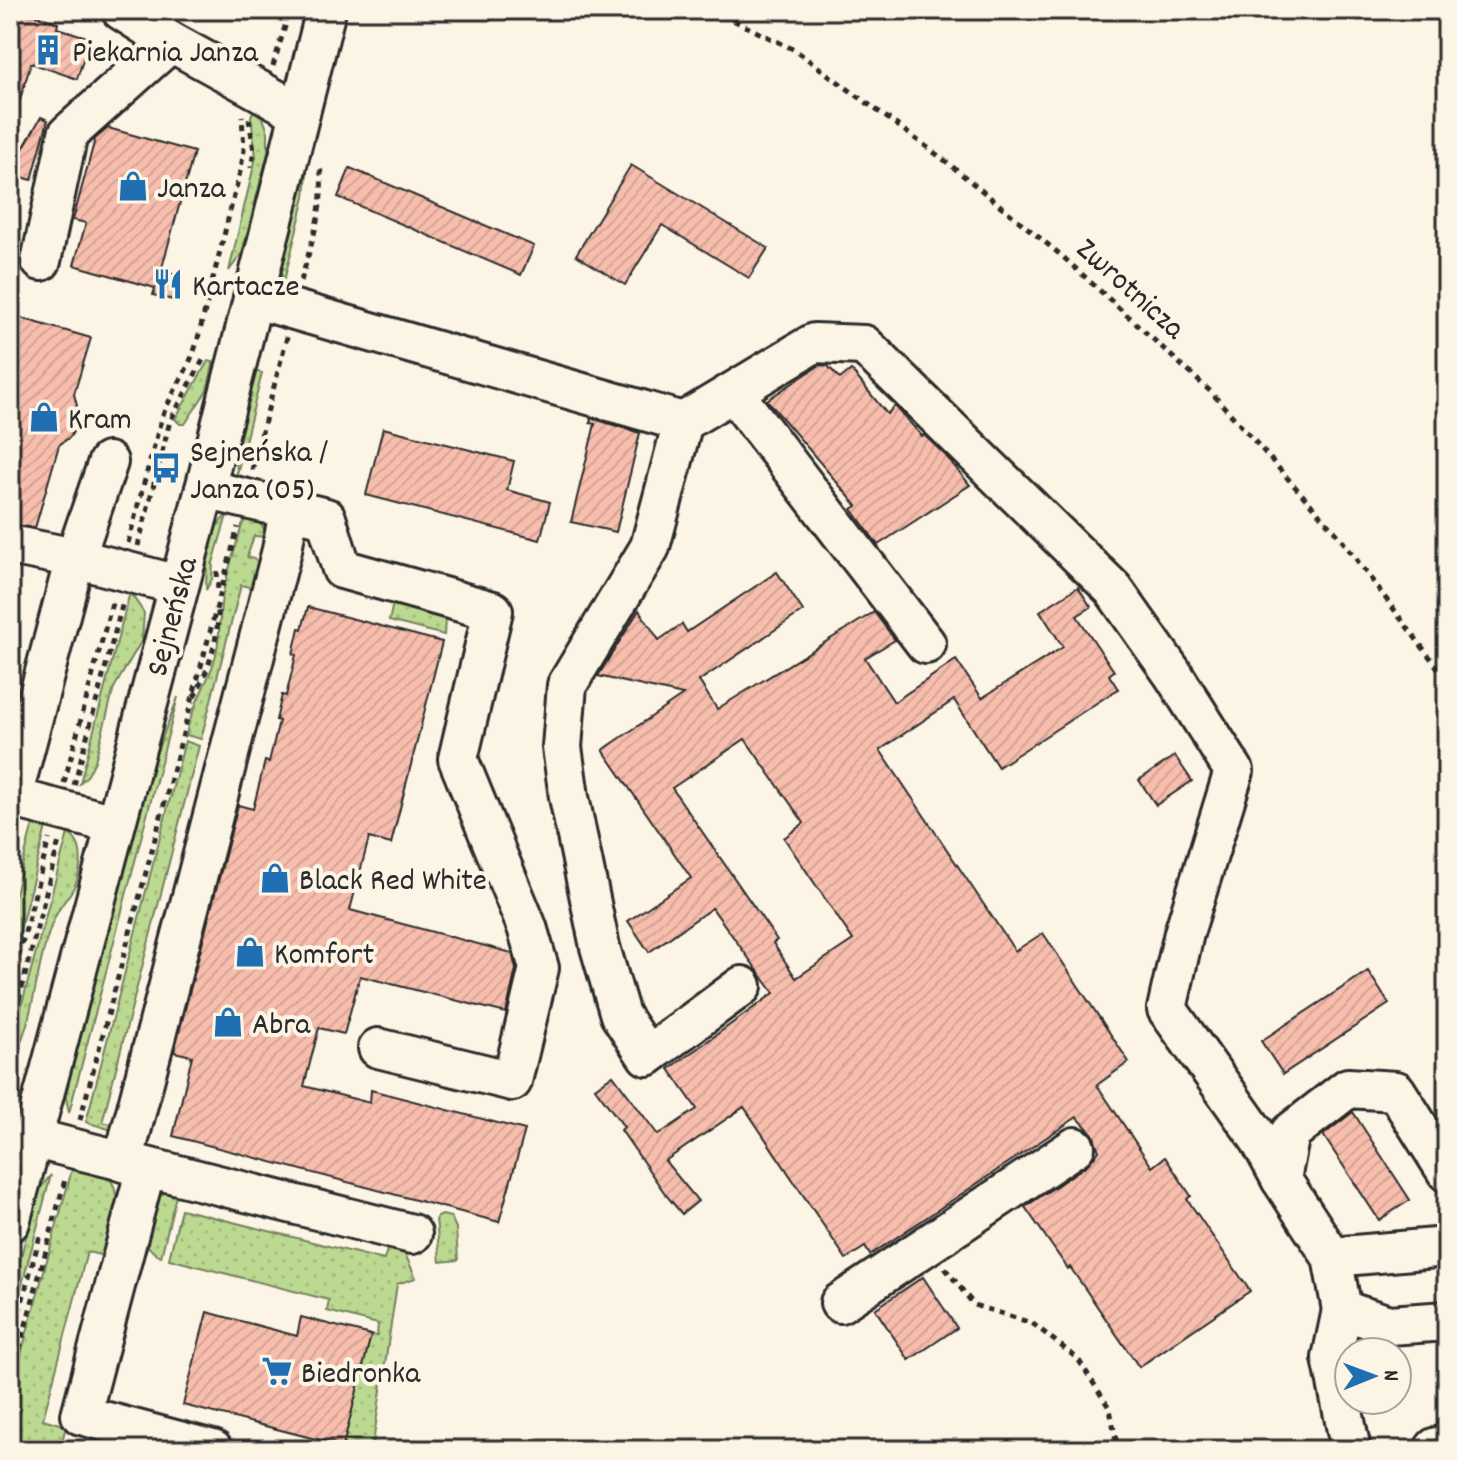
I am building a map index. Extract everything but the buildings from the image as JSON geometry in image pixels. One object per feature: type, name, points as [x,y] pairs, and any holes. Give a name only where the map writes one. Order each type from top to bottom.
[{"type":"main road","points":[[1437,1450],[1447,1448]]},
{"type":"street","points":[[121,10],[171,42],[300,113]]},
{"type":"street","name":"Sejneńska","points":[[10,1222],[27,1117],[114,824],[205,489],[326,10]]},
{"type":"street","points":[[41,261],[68,134],[171,42]]},
{"type":"street","points":[[253,298],[683,422]]},
{"type":"street","points":[[742,986],[647,1056],[620,1015],[600,947],[569,797],[562,747],[567,685],[650,547],[683,422],[814,343],[864,345],[1113,589],[1173,674],[1234,771],[1184,933],[1167,1009],[1260,1140],[1281,1179],[1332,1257],[1342,1310],[1332,1358],[1351,1450]]},
{"type":"street","points":[[733,392],[926,644]]},
{"type":"street","points":[[108,462],[75,558],[11,800],[114,824]]},
{"type":"street","points":[[205,489],[326,518],[342,569],[493,611],[458,759],[527,927],[539,968],[512,1081],[378,1048]]},
{"type":"street","points":[[213,1450],[81,1415],[134,1165],[289,510]]},
{"type":"street","points":[[10,545],[75,558],[178,585]]},
{"type":"street","points":[[1281,1179],[1290,1133],[1348,1088],[1396,1091],[1447,1172]]},
{"type":"street","points":[[27,1117],[73,1149],[412,1234]]},
{"type":"street","points":[[840,1303],[1075,1147]]},
{"type":"street","points":[[1332,1257],[1447,1247]]},
{"type":"street","points":[[1342,1310],[1389,1325],[1447,1321]]},
{"type":"path","points":[[10,1035],[62,811],[126,572],[161,420],[191,364],[241,168],[244,150],[242,105],[278,57],[290,10]]},
{"type":"path","name":"Zwrotnicza","points":[[712,10],[795,50],[943,159],[1062,256],[1211,392],[1338,535],[1447,680]]},
{"type":"path","points":[[251,169],[254,151],[249,117],[264,63],[288,52]]},
{"type":"path","points":[[10,1384],[321,206],[323,186],[320,161]]},
{"type":"path","points":[[10,991],[170,421],[204,357]]},
{"type":"path","points":[[928,1245],[974,1305],[1032,1323],[1078,1359],[1110,1409],[1118,1450]]},
{"type":"green space","points":[[255,107],[268,132],[268,153],[242,253],[229,271],[256,157],[251,116]]},
{"type":"green space","points":[[309,148],[305,197],[283,285],[281,265]]},
{"type":"green space","points":[[208,361],[213,362],[213,366],[207,390],[185,424],[180,424],[175,419]]},
{"type":"green space","points":[[254,371],[262,373],[237,474],[235,445]]},
{"type":"green space","points":[[227,515],[213,563],[212,579],[206,590],[211,539]]},
{"type":"green space","points":[[247,518],[256,520],[272,537],[254,536],[247,557],[268,564],[262,590],[241,585],[201,739],[186,735],[215,657],[225,584],[242,525]]},
{"type":"green space","points":[[130,592],[144,613],[142,640],[114,688],[95,761],[80,783]]},
{"type":"green space","points":[[393,603],[441,616],[445,620],[444,635],[389,621]]},
{"type":"green space","points":[[178,697],[69,1113],[65,1092],[148,774]]},
{"type":"green space","points":[[185,741],[199,746],[103,1119],[103,1122],[115,1125],[118,1132],[86,1122]]},
{"type":"green space","points":[[34,820],[47,823],[10,970],[10,913]]},
{"type":"green space","points":[[68,833],[79,848],[79,875],[49,932],[25,1030],[10,1063],[10,1048]]},
{"type":"green space","points":[[73,1166],[96,1170],[109,1178],[114,1187],[116,1210],[105,1256],[87,1252],[43,1419],[66,1426],[62,1442],[93,1450],[10,1450],[10,1394]]},
{"type":"green space","points":[[51,1175],[10,1330],[10,1298],[38,1191]]},
{"type":"green space","points":[[178,1187],[161,1257],[146,1242],[146,1223],[161,1195],[168,1188]]},
{"type":"green space","points":[[181,1209],[384,1260],[389,1242],[406,1256],[416,1278],[397,1284],[372,1450],[337,1450],[339,1445],[343,1446],[371,1335],[377,1336],[378,1324],[327,1311],[329,1300],[169,1259]]},
{"type":"green space","points":[[442,1215],[451,1217],[456,1228],[458,1260],[440,1262],[436,1218]]},
{"type":"place","name":"Piekarnia Janza","points":[[48,50]]},
{"type":"place","name":"Janza","points":[[133,186]]},
{"type":"place","name":"Kartacze","points":[[168,284]]},
{"type":"place","name":"Kram","points":[[44,417]]},
{"type":"place","name":"Sejneńska / Janza (05)","points":[[166,468]]},
{"type":"place","name":"Black Red White","points":[[275,878]]},
{"type":"place","name":"Komfort","points":[[250,952]]},
{"type":"place","name":"Abra","points":[[228,1022]]},
{"type":"place","name":"Biedronka","points":[[277,1371]]}]
